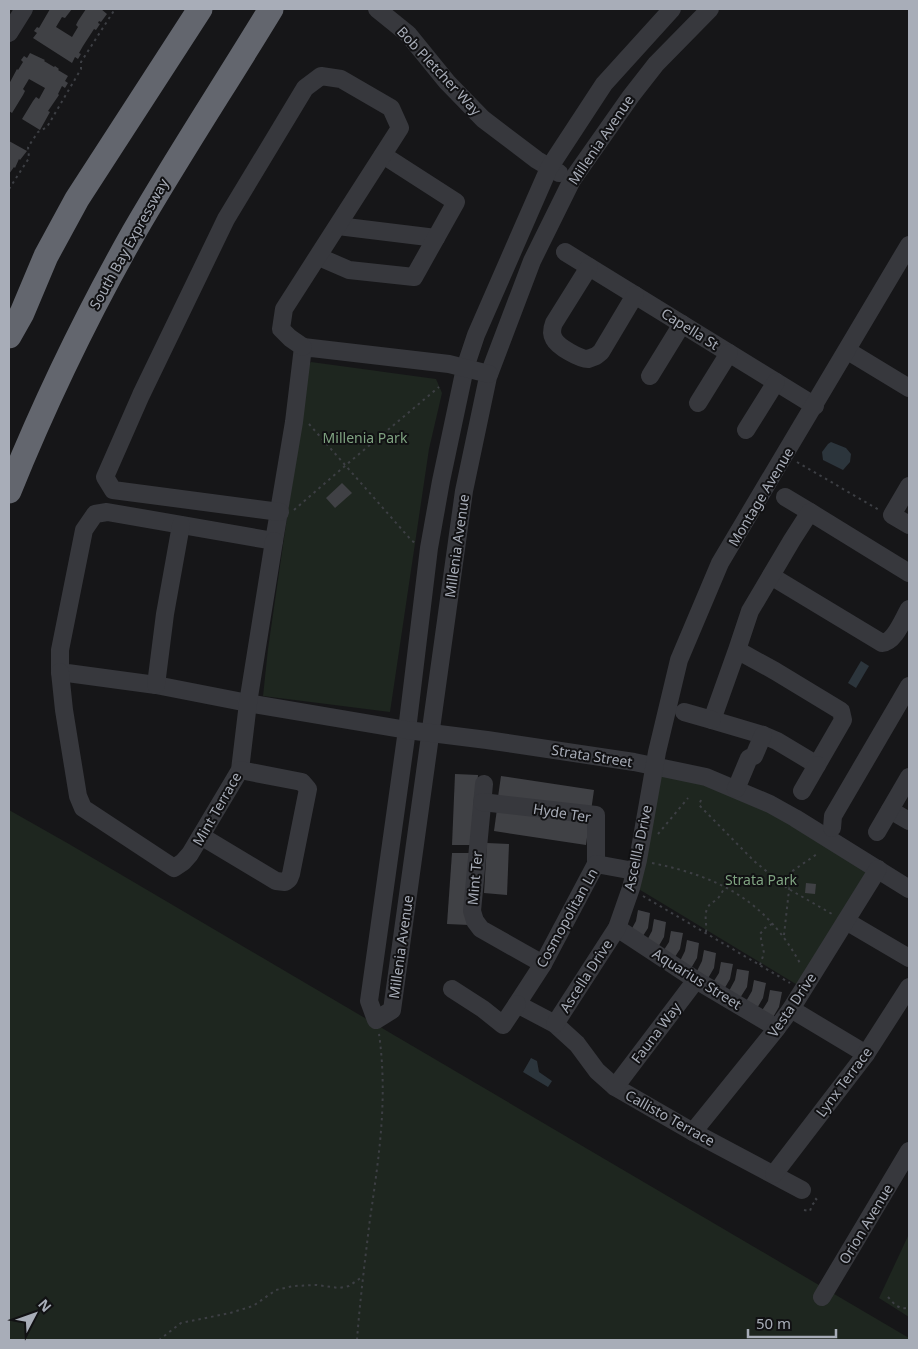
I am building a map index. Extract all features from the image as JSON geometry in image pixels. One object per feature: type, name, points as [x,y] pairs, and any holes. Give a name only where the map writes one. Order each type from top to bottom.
[{"type":"highway","points":[[9,336],[22,313],[46,256],[77,199],[200,9]]},
{"type":"highway","name":"South Bay Expressway","points":[[9,491],[53,388],[110,276],[160,189],[272,9]]},
{"type":"street","points":[[9,32],[24,9]]},
{"type":"street","name":"Bob Pletcher Way","points":[[377,9],[408,34],[447,82],[483,119],[549,168],[572,180]]},
{"type":"street","name":"Millenia Avenue","points":[[672,9],[604,84],[549,168],[476,335],[465,368],[429,548],[408,730],[369,1001],[376,1020],[392,1010],[464,491],[489,374],[532,261],[572,180],[656,64],[710,9]]},
{"type":"street","points":[[280,512],[113,490],[106,477],[141,395],[226,219],[305,88],[321,76],[342,79],[391,108],[400,128],[284,309],[281,329],[303,347],[449,364],[489,374]]},
{"type":"street","points":[[319,257],[348,270],[414,277],[456,202],[383,156]]},
{"type":"street","points":[[338,226],[436,238]]},
{"type":"street","name":"Montage Avenue","points":[[655,767],[678,660],[720,563],[848,351],[909,245]]},
{"type":"street","name":"Capella St","points":[[564,252],[815,406]]},
{"type":"street","points":[[589,267],[552,329],[553,338],[556,342],[569,351],[583,359],[597,355],[635,295]]},
{"type":"street","points":[[650,376],[682,324]]},
{"type":"street","name":"Mint Terrace","points":[[60,672],[64,710],[77,786],[83,808],[174,868],[190,854],[240,770],[248,703],[294,422],[303,347]]},
{"type":"street","points":[[848,351],[909,388]]},
{"type":"street","points":[[698,403],[729,353]]},
{"type":"street","points":[[746,430],[776,382]]},
{"type":"street","points":[[909,486],[892,515],[909,525]]},
{"type":"street","points":[[785,497],[909,573]]},
{"type":"street","points":[[60,672],[60,650],[84,530],[95,514],[107,512],[274,542]]},
{"type":"street","points":[[712,720],[750,611],[810,512]]},
{"type":"street","points":[[156,686],[165,614],[181,525]]},
{"type":"street","points":[[771,576],[882,643],[886,643],[892,638],[909,609]]},
{"type":"street","points":[[737,650],[841,712],[843,720],[802,791]]},
{"type":"street","name":"Strata Street","points":[[60,672],[156,686],[408,730],[487,740],[655,767],[706,777],[770,804],[909,889]]},
{"type":"street","points":[[832,828],[833,816],[909,686]]},
{"type":"street","points":[[684,712],[763,735],[777,741],[817,766]]},
{"type":"street","points":[[740,791],[748,758],[754,756],[763,735]]},
{"type":"street","name":"Ascellla Drive","points":[[617,928],[631,888],[655,767]]},
{"type":"street","points":[[201,836],[276,881],[285,882],[289,879],[308,789],[302,782],[240,770]]},
{"type":"street","points":[[877,832],[909,777]]},
{"type":"street","name":"Mint Ter","points":[[484,784],[472,911],[475,922],[481,929],[543,964]]},
{"type":"street","name":"Hyde Ter","points":[[482,802],[596,815],[596,864]]},
{"type":"street","points":[[890,810],[909,821]]},
{"type":"street","name":"Cosmopolitan Ln","points":[[452,989],[483,1009],[503,1025],[543,964],[596,864],[636,865]]},
{"type":"street","name":"Vesta Drive","points":[[693,1132],[791,1009],[841,919],[878,869]]},
{"type":"street","points":[[841,919],[909,958]]},
{"type":"street","name":"Aquarius Street","points":[[617,928],[696,980],[777,1028]]},
{"type":"street","name":"Ascella Drive","points":[[555,1024],[617,928]]},
{"type":"street","name":"Fauna Way","points":[[615,1087],[696,980]]},
{"type":"street","name":"Lynx Terrace","points":[[774,1174],[866,1054],[909,987]]},
{"type":"street","points":[[517,1004],[555,1024]]},
{"type":"street","points":[[791,1009],[866,1054]]},
{"type":"street","name":"Callisto Terrace","points":[[555,1024],[577,1044],[597,1071],[615,1087],[693,1132],[808,1193]]},
{"type":"street","name":"Orion Avenue","points":[[822,1297],[909,1151]]},
{"type":"path","points":[[9,189],[29,158],[28,147],[38,132],[47,127],[81,69],[81,62],[115,9]]},
{"type":"path","points":[[280,512],[292,512],[439,387]]},
{"type":"path","points":[[294,422],[309,424],[412,541],[429,548]]},
{"type":"path","points":[[797,462],[885,513]]},
{"type":"path","points":[[656,838],[688,798]]},
{"type":"path","points":[[701,800],[698,805],[754,861],[789,889],[841,919]]},
{"type":"path","points":[[783,937],[791,872],[817,854]]},
{"type":"path","points":[[636,865],[676,868],[725,887],[766,916],[783,937],[803,970]]},
{"type":"path","points":[[706,933],[707,908],[716,900],[725,887]]},
{"type":"path","points":[[631,888],[796,986]]},
{"type":"path","points":[[760,965],[764,953],[760,934],[772,924]]},
{"type":"path","points":[[357,1340],[362,1277],[380,1146],[384,1089],[376,1020]]},
{"type":"path","points":[[804,1210],[810,1211],[812,1205],[817,1200],[808,1193]]},
{"type":"path","points":[[159,1340],[182,1322],[230,1313],[253,1306],[276,1290],[293,1286],[317,1285],[338,1288],[349,1286],[362,1277]]},
{"type":"path","points":[[888,1297],[898,1307],[909,1307]]},
{"type":"green space","name":"Millenia Park","points":[[311,362],[436,379],[442,393],[429,449],[390,712],[263,696],[307,367]]},
{"type":"green space","name":"Strata Park","points":[[655,767],[706,777],[878,869],[804,989],[632,885]]},
{"type":"green space","points":[[9,810],[909,1338],[909,1340],[9,1340]]},
{"type":"green space","points":[[909,1234],[909,1317],[879,1298]]},
{"type":"shaded area","points":[[831,442],[846,448],[851,454],[850,462],[843,470],[823,460],[822,452]]},
{"type":"shaded area","points":[[861,661],[869,666],[856,688],[848,683]]},
{"type":"shaded area","points":[[531,1058],[537,1061],[539,1072],[552,1081],[548,1087],[523,1072]]},
{"type":"building","points":[[50,9],[72,9],[65,18],[62,17],[56,27],[72,37],[78,27],[76,25],[78,21],[86,9],[101,9],[107,14],[101,22],[99,21],[98,23],[100,24],[96,30],[94,29],[83,46],[78,59],[75,57],[72,63],[33,38],[37,33],[34,31],[37,27],[39,28]]},
{"type":"building","points":[[30,53],[55,66],[68,76],[65,81],[68,83],[65,88],[62,86],[40,130],[22,119],[33,101],[36,97],[39,99],[45,88],[29,79],[23,89],[25,91],[12,113],[9,111],[9,84],[23,62],[21,60],[24,56],[27,58]]},
{"type":"building","points":[[9,141],[27,151],[9,174]]},
{"type":"building","points":[[342,483],[352,493],[335,508],[326,498]]},
{"type":"building","points":[[455,774],[478,775],[474,845],[452,845]]},
{"type":"building","points":[[501,776],[594,790],[591,811],[498,797]]},
{"type":"building","points":[[497,809],[589,823],[586,845],[494,831]]},
{"type":"building","points":[[487,843],[509,844],[507,895],[484,893]]},
{"type":"building","points":[[452,853],[473,853],[469,925],[447,924]]},
{"type":"building","points":[[806,883],[816,884],[815,894],[805,893]]},
{"type":"building","points":[[638,910],[650,913],[648,928],[641,939],[630,932],[636,921]]},
{"type":"building","points":[[654,919],[666,922],[664,937],[657,949],[646,942],[652,931]]},
{"type":"building","points":[[671,931],[683,933],[680,949],[673,960],[662,953],[669,942]]},
{"type":"building","points":[[687,940],[699,943],[697,958],[690,970],[679,963],[685,951]]},
{"type":"building","points":[[704,950],[716,953],[714,968],[707,980],[696,973],[702,961]]},
{"type":"building","points":[[721,962],[733,964],[730,979],[723,991],[712,984],[719,973]]},
{"type":"building","points":[[737,969],[749,971],[747,987],[740,998],[729,991],[735,980]]},
{"type":"building","points":[[754,980],[766,983],[763,998],[756,1010],[745,1003],[752,991]]},
{"type":"building","points":[[770,990],[782,992],[779,1007],[772,1019],[761,1012],[768,1001]]}]
